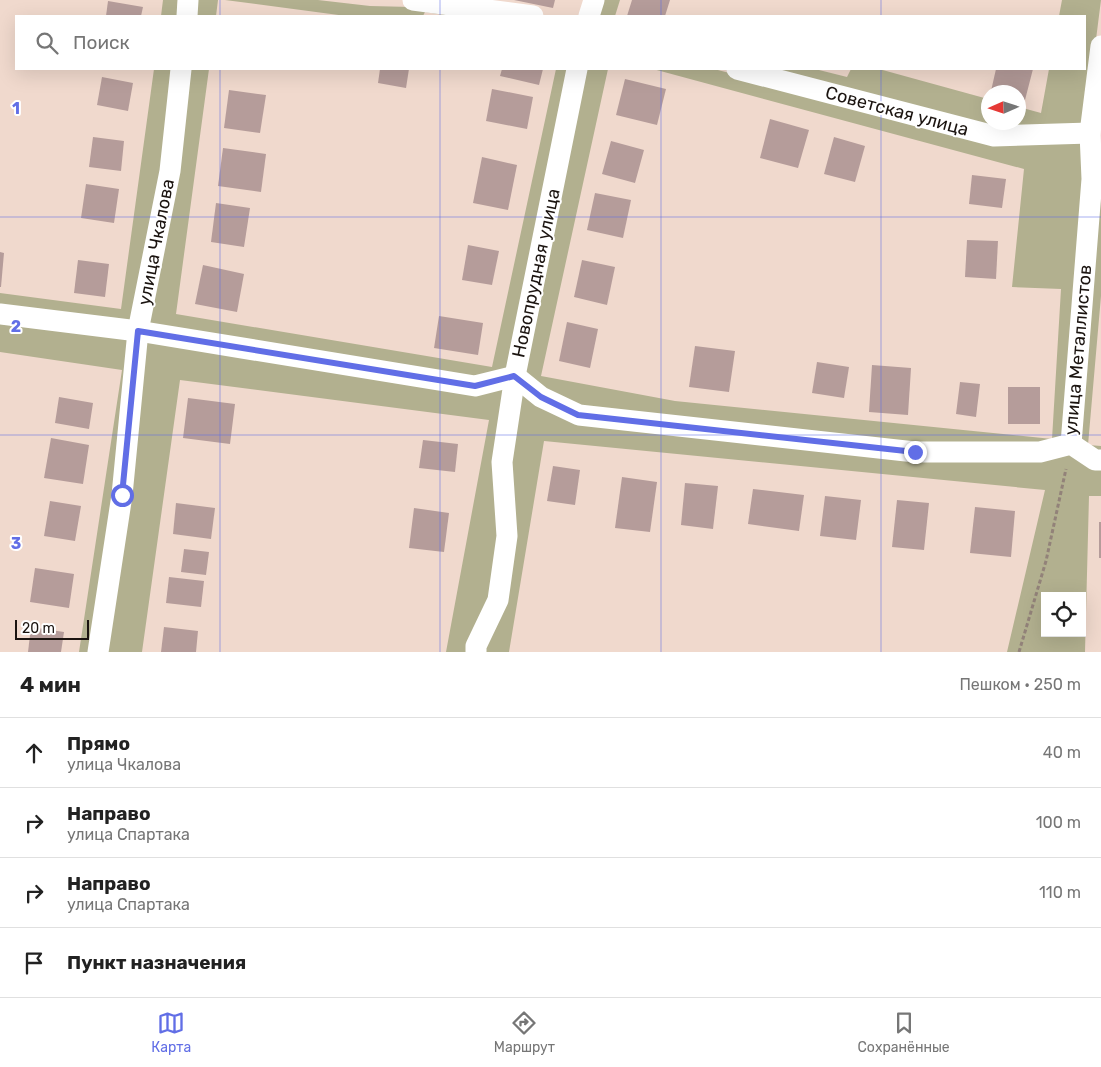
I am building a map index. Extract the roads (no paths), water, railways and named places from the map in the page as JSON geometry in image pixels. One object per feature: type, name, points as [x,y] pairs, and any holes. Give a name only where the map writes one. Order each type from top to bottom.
[{"type":"street","points":[[187,15],[188,0]]},
{"type":"street","points":[[413,0],[526,15]]},
{"type":"street","points":[[589,15],[594,0]]},
{"type":"street","name":"улица Металлистов","points":[[1071,444],[1096,183],[1090,133],[1101,46]]},
{"type":"street","name":"улица Чкалова","points":[[98,652],[122,495],[138,331],[170,171],[181,70]]},
{"type":"street","name":"Новопрудная улица","points":[[476,652],[476,646],[498,600],[507,536],[502,462],[514,376],[577,70]]},
{"type":"street","name":"Советская улица","points":[[741,70],[994,136],[1090,133]]},
{"type":"street","points":[[0,314],[138,331],[475,386],[514,376],[541,397],[578,415],[915,452],[1040,452],[1071,444],[1095,460],[1101,460]]}]
